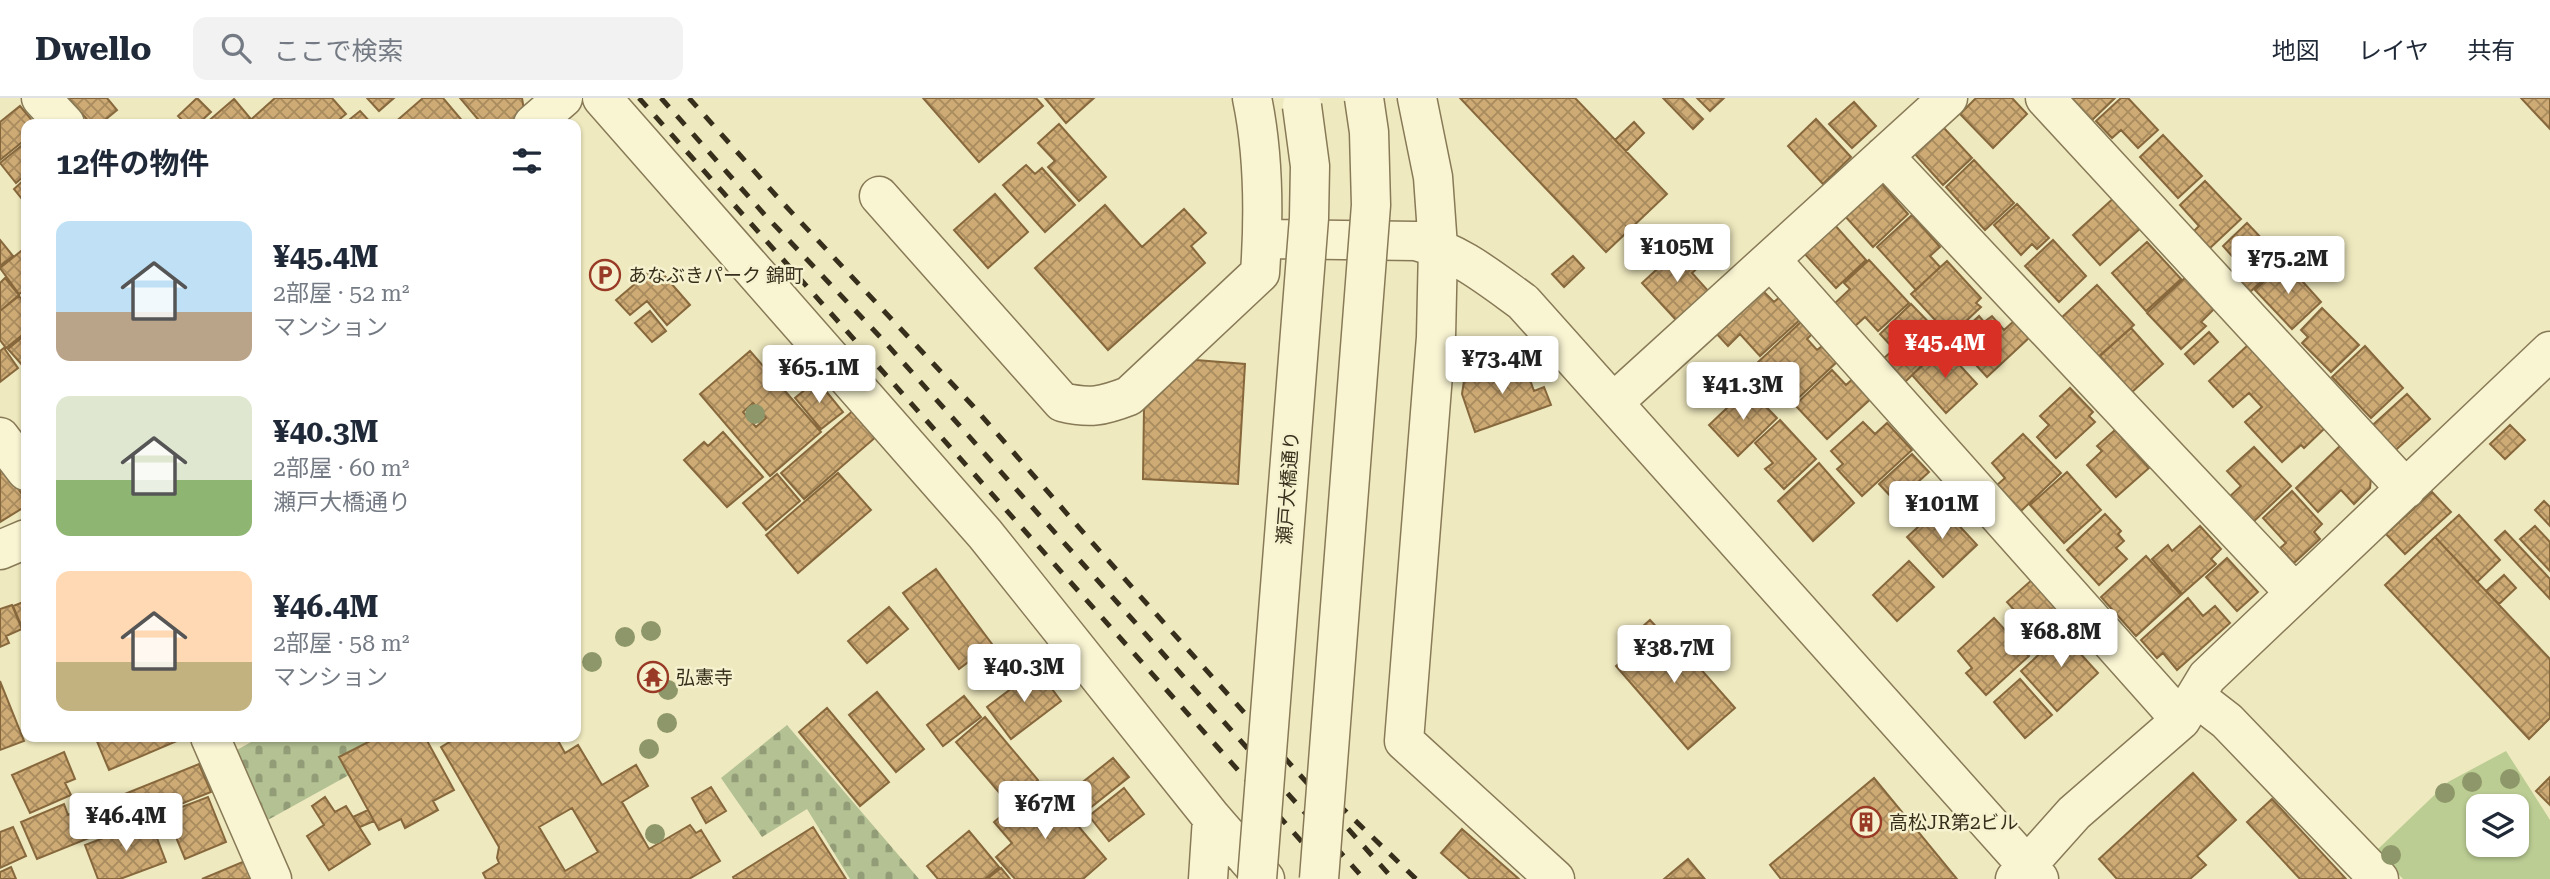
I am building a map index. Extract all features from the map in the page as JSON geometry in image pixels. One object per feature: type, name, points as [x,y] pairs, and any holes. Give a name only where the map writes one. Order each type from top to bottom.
[{"type":"street","points":[[41,98],[60,119]]},
{"type":"street","points":[[539,119],[563,98]]},
{"type":"street","points":[[602,98],[985,534],[1212,818],[1265,879]]},
{"type":"street","points":[[879,196],[1062,402],[1082,407],[1103,406],[1129,396],[1260,274],[1262,181],[1257,120],[1252,98]]},
{"type":"street","points":[[1319,879],[1371,205],[1364,98]]},
{"type":"street","points":[[1417,98],[1433,177],[1438,247],[1436,337],[1404,741],[1555,879]]},
{"type":"street","points":[[1614,402],[1948,98]]},
{"type":"street","points":[[2045,98],[2406,489]]},
{"type":"street","name":"瀬戸大橋通り","points":[[1257,879],[1309,218],[1310,166],[1301,102]]},
{"type":"street","points":[[1884,156],[2295,593]]},
{"type":"street","points":[[1262,239],[1416,241],[1438,247],[1466,260],[1523,302],[1614,402],[2027,874],[2074,813],[2195,698],[2295,593],[2550,352]]},
{"type":"street","points":[[1771,260],[2195,698],[2227,721],[2379,879]]},
{"type":"street","points":[[0,437],[21,464]]},
{"type":"street","points":[[0,550],[21,541]]},
{"type":"street","points":[[212,742],[272,879]]},
{"type":"street","points":[[1208,879],[1212,818]]},
{"type":"green space","points":[[787,725],[919,879],[850,879],[807,809],[762,837],[721,778]]},
{"type":"green space","points":[[251,742],[368,742],[340,757],[349,775],[266,821],[235,751]]},
{"type":"green space","points":[[2506,751],[2550,820],[2550,879],[2403,879],[2376,851],[2448,782]]},
{"type":"building","points":[[68,98],[107,98],[117,110],[106,119],[87,119]]},
{"type":"building","points":[[197,98],[211,112],[203,119],[181,119],[178,116]]},
{"type":"building","points":[[275,98],[332,98],[346,114],[340,119],[252,119]]},
{"type":"building","points":[[367,98],[394,98],[379,111]]},
{"type":"building","points":[[423,98],[443,98],[461,119],[399,119]]},
{"type":"building","points":[[460,98],[522,98],[524,110],[514,119],[478,119]]},
{"type":"building","points":[[923,98],[1036,98],[1043,106],[979,162]]},
{"type":"building","points":[[1045,98],[1094,98],[1066,123]]},
{"type":"building","points":[[1460,98],[1575,98],[1667,194],[1606,252]]},
{"type":"building","points":[[1663,98],[1682,98],[1703,119],[1693,129]]},
{"type":"building","points":[[1697,98],[1724,98],[1710,111]]},
{"type":"building","points":[[1976,98],[2012,98],[2027,114],[1993,148],[1960,114]]},
{"type":"building","points":[[2066,98],[2115,98],[2087,125]]},
{"type":"building","points":[[2121,98],[2128,98],[2158,130],[2138,148],[2121,130],[2112,138],[2096,121]]},
{"type":"building","points":[[2521,98],[2550,98],[2550,129]]},
{"type":"building","points":[[234,99],[250,118],[249,119],[211,119]]},
{"type":"building","points":[[1854,102],[1876,126],[1852,148],[1829,124]]},
{"type":"building","points":[[20,106],[31,119],[21,119],[21,143],[0,160],[0,122]]},
{"type":"building","points":[[360,111],[367,119],[350,119]]},
{"type":"building","points":[[1816,119],[1851,157],[1823,184],[1788,146]]},
{"type":"building","points":[[1634,122],[1644,133],[1626,151],[1615,140]]},
{"type":"building","points":[[1059,124],[1106,177],[1079,201],[1048,167],[1055,161],[1038,143]]},
{"type":"building","points":[[1943,127],[1972,158],[1943,185],[1915,154]]},
{"type":"building","points":[[2163,135],[2202,176],[2178,198],[2140,157]]},
{"type":"building","points":[[21,146],[21,178],[16,183],[0,163]]},
{"type":"building","points":[[1974,160],[2014,203],[1985,230],[1946,187]]},
{"type":"building","points":[[1026,165],[1035,174],[1042,168],[1075,205],[1045,232],[1003,185]]},
{"type":"building","points":[[2205,181],[2241,219],[2210,248],[2194,231],[2199,226],[2180,205]]},
{"type":"building","points":[[1880,182],[1908,214],[1873,247],[1844,215]]},
{"type":"building","points":[[21,183],[21,198],[14,189]]},
{"type":"building","points":[[995,194],[1028,232],[988,268],[954,230]]},
{"type":"building","points":[[2116,196],[2143,226],[2100,265],[2073,235]]},
{"type":"building","points":[[2017,204],[2049,238],[2037,249],[2032,244],[2021,255],[1994,225]]},
{"type":"building","points":[[1105,205],[1142,247],[1184,209],[1206,233],[1191,246],[1205,263],[1108,350],[1035,268]]},
{"type":"building","points":[[1912,215],[1940,247],[1930,256],[1940,267],[1916,290],[1877,247]]},
{"type":"building","points":[[1833,223],[1866,260],[1836,288],[1803,252]]},
{"type":"building","points":[[2247,223],[2283,261],[2250,292],[2232,273],[2240,265],[2223,246]]},
{"type":"building","points":[[1709,227],[1726,246],[1707,263],[1689,245]]},
{"type":"building","points":[[0,240],[13,256],[0,266]]},
{"type":"building","points":[[2053,240],[2086,276],[2059,302],[2025,266]]},
{"type":"building","points":[[2147,242],[2181,279],[2146,311],[2112,273]]},
{"type":"building","points":[[1683,245],[1701,265],[1692,273],[1709,292],[1677,321],[1642,283]]},
{"type":"building","points":[[21,251],[21,293],[19,294],[0,268]]},
{"type":"building","points":[[1573,256],[1584,268],[1564,287],[1552,274]]},
{"type":"building","points":[[1869,260],[1909,303],[1878,331],[1865,317],[1854,327],[1833,305],[1850,289],[1844,283]]},
{"type":"building","points":[[1947,261],[1981,298],[1976,303],[1981,307],[1950,336],[1911,294]]},
{"type":"building","points":[[2285,262],[2321,302],[2292,329],[2255,290]]},
{"type":"building","points":[[656,266],[690,305],[667,325],[647,301],[630,315],[616,300]]},
{"type":"building","points":[[2186,277],[2215,308],[2201,322],[2206,326],[2181,349],[2147,313]]},
{"type":"building","points":[[5,278],[19,295],[0,311],[0,283]]},
{"type":"building","points":[[2097,285],[2134,325],[2097,358],[2061,318]]},
{"type":"building","points":[[1761,289],[1774,302],[1781,296],[1802,318],[1760,356],[1740,334],[1728,346],[1715,332]]},
{"type":"building","points":[[19,296],[21,299],[21,336],[6,348],[0,340],[0,311]]},
{"type":"building","points":[[1911,304],[1947,341],[1905,382],[1883,359],[1894,349],[1880,334]]},
{"type":"building","points":[[2322,308],[2359,345],[2331,372],[2302,343],[2308,337],[2301,330]]},
{"type":"building","points":[[650,311],[666,331],[652,342],[635,323]]},
{"type":"building","points":[[1979,316],[1984,322],[1992,316],[2004,330],[2014,321],[2029,338],[1987,377],[1953,340]]},
{"type":"building","points":[[1802,321],[1813,333],[1807,339],[1817,350],[1822,346],[1837,362],[1793,403],[1757,363]]},
{"type":"building","points":[[2131,328],[2163,364],[2132,392],[2100,356]]},
{"type":"building","points":[[2209,332],[2218,342],[2194,364],[2185,354]]},
{"type":"building","points":[[21,338],[21,364],[8,349]]},
{"type":"building","points":[[2248,345],[2325,428],[2304,448],[2301,445],[2282,462],[2245,422],[2262,407],[2249,393],[2233,407],[2209,381]]},
{"type":"building","points":[[2365,346],[2403,388],[2371,418],[2332,377]]},
{"type":"building","points":[[1943,347],[1977,384],[1946,413],[1912,375]]},
{"type":"building","points":[[4,348],[18,368],[0,382],[0,351]]},
{"type":"building","points":[[750,351],[821,432],[770,476],[700,394]],"holes":[[[753,403],[766,418],[756,427],[743,412]]]},
{"type":"building","points":[[1196,360],[1245,364],[1238,484],[1143,479],[1144,408]]},
{"type":"building","points":[[1523,360],[1534,391],[1544,387],[1551,405],[1475,432],[1462,394],[1464,381]]},
{"type":"building","points":[[1832,370],[1846,385],[1856,376],[1874,396],[1827,439],[1795,405]]},
{"type":"building","points":[[817,380],[843,412],[821,429],[795,398]]},
{"type":"building","points":[[1748,388],[1777,418],[1738,456],[1709,425]]},
{"type":"building","points":[[2070,388],[2093,412],[2089,416],[2095,422],[2056,458],[2037,437],[2049,425],[2040,416]]},
{"type":"building","points":[[2407,394],[2430,419],[2389,456],[2366,431]]},
{"type":"building","points":[[862,403],[884,430],[804,499],[781,473]]},
{"type":"building","points":[[1780,420],[1816,459],[1784,489],[1765,469],[1773,463],[1755,443]]},
{"type":"building","points":[[1863,422],[1875,434],[1887,423],[1912,450],[1862,496],[1837,469],[1843,464],[1831,451]]},
{"type":"building","points":[[2510,425],[2525,440],[2505,459],[2490,444]]},
{"type":"building","points":[[2115,430],[2149,468],[2116,497],[2087,465],[2102,451],[2097,446]]},
{"type":"building","points":[[723,432],[763,477],[727,507],[684,460],[704,442],[708,446]]},
{"type":"building","points":[[2023,434],[2061,473],[2021,511],[1997,485],[2005,478],[1992,463]]},
{"type":"building","points":[[2341,445],[2371,478],[2370,488],[2354,504],[2341,490],[2318,512],[2296,488]]},
{"type":"building","points":[[2254,447],[2291,486],[2251,524],[2228,498],[2241,486],[2227,471]]},
{"type":"building","points":[[1912,454],[1929,472],[1896,502],[1879,484]]},
{"type":"building","points":[[0,459],[21,493],[21,509],[0,522]]},
{"type":"building","points":[[1819,463],[1854,503],[1813,541],[1778,501]]},
{"type":"building","points":[[2067,472],[2101,510],[2064,543],[2030,505]]},
{"type":"building","points":[[838,473],[871,510],[798,573],[766,535]]},
{"type":"building","points":[[777,474],[800,501],[766,530],[743,503]]},
{"type":"building","points":[[2292,491],[2322,524],[2314,532],[2320,539],[2294,563],[2280,548],[2286,543],[2263,518]]},
{"type":"building","points":[[2432,492],[2451,512],[2405,554],[2386,534]]},
{"type":"building","points":[[2544,501],[2550,507],[2550,526],[2535,510]]},
{"type":"building","points":[[1941,506],[1977,545],[1943,577],[1907,537]]},
{"type":"building","points":[[2105,514],[2121,531],[2118,534],[2124,541],[2116,548],[2127,559],[2099,585],[2067,550]]},
{"type":"building","points":[[2459,515],[2500,560],[2477,582],[2435,537]]},
{"type":"building","points":[[2200,526],[2221,549],[2211,559],[2216,564],[2182,594],[2152,559],[2168,545],[2172,551]]},
{"type":"building","points":[[2535,526],[2550,542],[2550,571],[2520,539]]},
{"type":"building","points":[[2505,531],[2550,579],[2550,599],[2495,540]]},
{"type":"building","points":[[2435,537],[2550,659],[2550,718],[2529,739],[2385,585]]},
{"type":"building","points":[[2146,556],[2181,595],[2136,636],[2101,597]]},
{"type":"building","points":[[2227,558],[2258,592],[2237,611],[2206,577]]},
{"type":"building","points":[[1909,561],[1934,587],[1897,621],[1873,595]]},
{"type":"building","points":[[936,569],[992,644],[959,669],[903,593]]},
{"type":"building","points":[[2504,575],[2516,588],[2499,604],[2486,591]]},
{"type":"building","points":[[2034,578],[2063,611],[2053,620],[2061,630],[2044,644],[2007,602]]},
{"type":"building","points":[[2188,598],[2203,616],[2215,606],[2230,623],[2177,670],[2163,653],[2157,658],[2141,640]]},
{"type":"building","points":[[21,603],[21,626],[13,606]]},
{"type":"building","points":[[12,605],[21,629],[6,636],[9,643],[0,647],[0,609]]},
{"type":"building","points":[[889,607],[908,629],[867,663],[848,641]]},
{"type":"building","points":[[1994,618],[2029,656],[1986,695],[1966,673],[1972,668],[1958,651]]},
{"type":"building","points":[[1650,620],[1672,644],[1676,641],[1735,708],[1688,749],[1616,666],[1634,650],[1626,641]]},
{"type":"building","points":[[2070,626],[2086,643],[2077,650],[2098,673],[2057,711],[2021,671]]},
{"type":"building","points":[[1037,669],[1061,701],[1011,739],[987,707]]},
{"type":"building","points":[[2020,679],[2052,715],[2025,738],[1994,702]]},
{"type":"building","points":[[0,681],[21,734],[21,742],[0,750]]},
{"type":"building","points":[[877,692],[924,749],[896,772],[849,715]]},
{"type":"building","points":[[964,696],[981,717],[943,746],[927,725]]},
{"type":"building","points":[[827,708],[889,782],[860,806],[799,732]]},
{"type":"building","points":[[985,717],[1038,780],[1009,804],[956,742]]},
{"type":"building","points":[[97,742],[175,742],[109,770]]},
{"type":"building","points":[[368,742],[428,742],[454,790],[433,801],[438,810],[405,828],[401,819],[379,830],[339,757]]},
{"type":"building","points":[[450,742],[559,742],[565,753],[578,745],[602,785],[636,765],[648,786],[622,802],[649,849],[690,825],[696,833],[701,830],[720,861],[689,879],[486,879],[483,873],[499,863],[499,847],[441,747]],"holes":[[[572,808],[598,852],[565,871],[539,827]]]},
{"type":"building","points":[[64,752],[75,779],[65,783],[71,795],[30,813],[12,775]]},
{"type":"building","points":[[1113,758],[1129,777],[1090,808],[1074,789]]},
{"type":"building","points":[[199,764],[211,792],[128,825],[117,797]]},
{"type":"building","points":[[2193,773],[2236,820],[2197,856],[2206,865],[2190,879],[2117,879],[2099,859]]},
{"type":"building","points":[[2550,777],[2550,805],[2536,791]]},
{"type":"building","name":"高松JR第2ビル","points":[[1874,778],[1957,879],[1781,879],[1770,865]]},
{"type":"building","points":[[1041,782],[1106,859],[1083,879],[1015,879],[996,857],[1012,843],[994,822]]},
{"type":"building","points":[[711,787],[726,811],[706,823],[692,798]]},
{"type":"building","points":[[1124,788],[1144,814],[1109,841],[1089,816]]},
{"type":"building","points":[[208,797],[226,842],[185,859],[166,813]]},
{"type":"building","points":[[325,797],[335,812],[346,806],[370,844],[329,870],[307,836],[324,825],[312,806]]},
{"type":"building","points":[[2272,799],[2346,879],[2300,879],[2247,822]]},
{"type":"building","points":[[64,804],[68,815],[77,811],[89,838],[37,859],[21,822]]},
{"type":"building","points":[[368,810],[374,821],[360,827],[353,817]]},
{"type":"building","points":[[150,820],[166,862],[120,879],[98,879],[85,845]]},
{"type":"building","points":[[13,827],[26,856],[0,868],[0,832]]},
{"type":"building","points":[[813,827],[846,879],[734,879],[733,877]]},
{"type":"building","points":[[1462,829],[1519,879],[1470,879],[1441,853]]},
{"type":"building","points":[[969,831],[999,867],[985,879],[938,879],[927,866]]},
{"type":"building","points":[[1688,859],[1704,878],[1664,879]]},
{"type":"building","points":[[245,861],[253,879],[202,879]]},
{"type":"building","points":[[11,867],[16,879],[0,879],[0,872]]},
{"type":"building","points":[[1001,868],[1010,879],[987,879]]},
{"type":"railway","points":[[639,98],[1335,879]]},
{"type":"railway","points":[[661,98],[764,214],[884,341],[1364,879]]},
{"type":"railway","points":[[689,98],[780,200],[973,406],[1393,879]]},
{"type":"railway","points":[[1338,804],[1416,879]]},
{"type":"place","name":"あなぶきパーク 錦町","points":[[605,275]]},
{"type":"place","name":"弘憲寺","points":[[653,677]]},
{"type":"place","name":"高松JR第2ビル","points":[[1866,822]]}]
